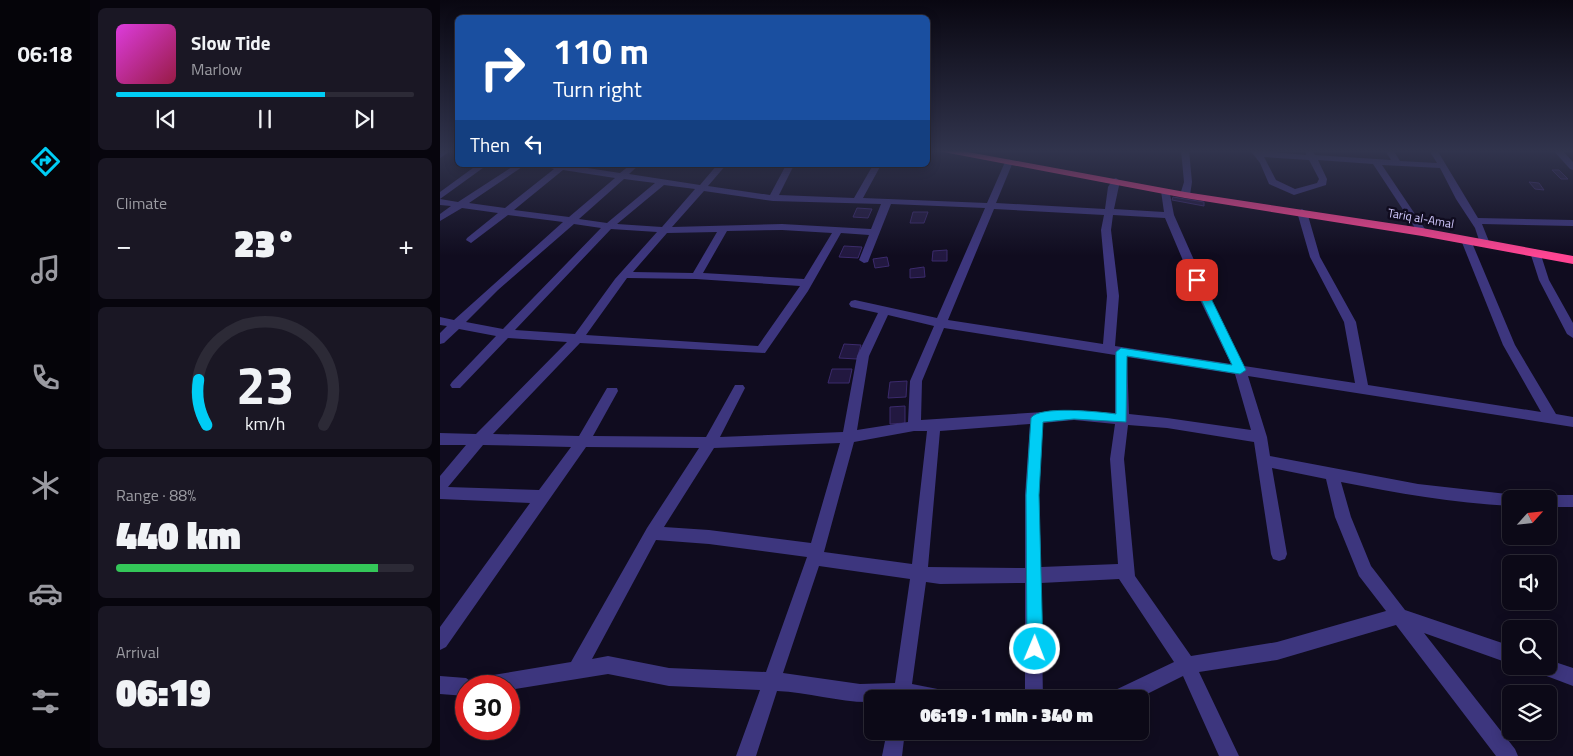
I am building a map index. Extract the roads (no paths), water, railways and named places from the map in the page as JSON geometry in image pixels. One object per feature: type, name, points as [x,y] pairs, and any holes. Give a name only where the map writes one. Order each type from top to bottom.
[{"type":"highway","name":"Tariq al-Amal","points":[[1137,185],[1185,195],[1422,232],[1573,260]]},
{"type":"street","points":[[440,196],[455,185]]},
{"type":"street","points":[[440,218],[490,185]]},
{"type":"street","points":[[471,240],[539,185]]},
{"type":"street","points":[[440,340],[610,185]]},
{"type":"street","points":[[456,385],[628,208],[658,185]]},
{"type":"street","points":[[677,185],[773,198],[1169,215]]},
{"type":"street","points":[[440,486],[478,441],[578,338],[625,275],[705,185]]},
{"type":"street","points":[[773,198],[780,185]]},
{"type":"street","points":[[856,202],[865,185]]},
{"type":"street","points":[[914,426],[916,381],[999,185]]},
{"type":"street","points":[[1114,185],[1106,230],[1122,419],[1117,459],[1127,578],[1187,665],[1229,756]]},
{"type":"street","points":[[1185,195],[1187,185]]},
{"type":"street","points":[[1279,185],[1294,192],[1320,185]]},
{"type":"street","points":[[1391,185],[1422,232]]},
{"type":"street","points":[[1455,185],[1484,234],[1485,244]]},
{"type":"street","points":[[1166,191],[1169,215],[1204,296],[1240,370],[1260,437],[1280,554]]},
{"type":"street","points":[[1294,192],[1315,257],[1350,322],[1363,390]]},
{"type":"street","points":[[440,202],[610,226],[666,230],[782,227],[875,232]]},
{"type":"street","points":[[864,260],[887,202]]},
{"type":"street","points":[[1475,220],[1573,223]]},
{"type":"street","points":[[696,276],[723,228]]},
{"type":"street","points":[[440,321],[507,334],[761,350],[808,283],[838,230]]},
{"type":"street","points":[[1466,240],[1509,345],[1552,418]]},
{"type":"street","points":[[1535,252],[1544,280],[1573,334]]},
{"type":"street","points":[[625,275],[696,276],[808,283]]},
{"type":"street","points":[[855,304],[940,323],[1573,422]]},
{"type":"street","points":[[746,756],[815,555],[848,437],[863,356],[884,311]]},
{"type":"street","points":[[576,670],[652,533],[710,443],[739,388]]},
{"type":"street","points":[[440,641],[582,442],[612,391]]},
{"type":"street","points":[[440,440],[710,443],[848,437],[914,426],[1074,414],[1260,437]]},
{"type":"street","points":[[1034,690],[1035,616],[1032,495],[1037,418]]},
{"type":"street","points":[[902,690],[919,573],[934,426]]},
{"type":"street","points":[[1264,461],[1331,472],[1390,485],[1485,499],[1502,500]]},
{"type":"street","points":[[1331,472],[1343,517],[1365,571],[1508,756]]},
{"type":"street","points":[[440,493],[543,496]]},
{"type":"street","points":[[1558,501],[1573,501]]},
{"type":"street","points":[[652,533],[709,537],[940,576],[1126,571]]},
{"type":"street","points":[[1137,690],[1187,665],[1277,651],[1400,616],[1502,653]]},
{"type":"street","points":[[520,679],[608,665],[669,677],[800,684],[864,693]]},
{"type":"street","points":[[1557,671],[1573,677]]},
{"type":"street","points":[[440,685],[455,686]]},
{"type":"street","points":[[892,756],[895,740]]}]
